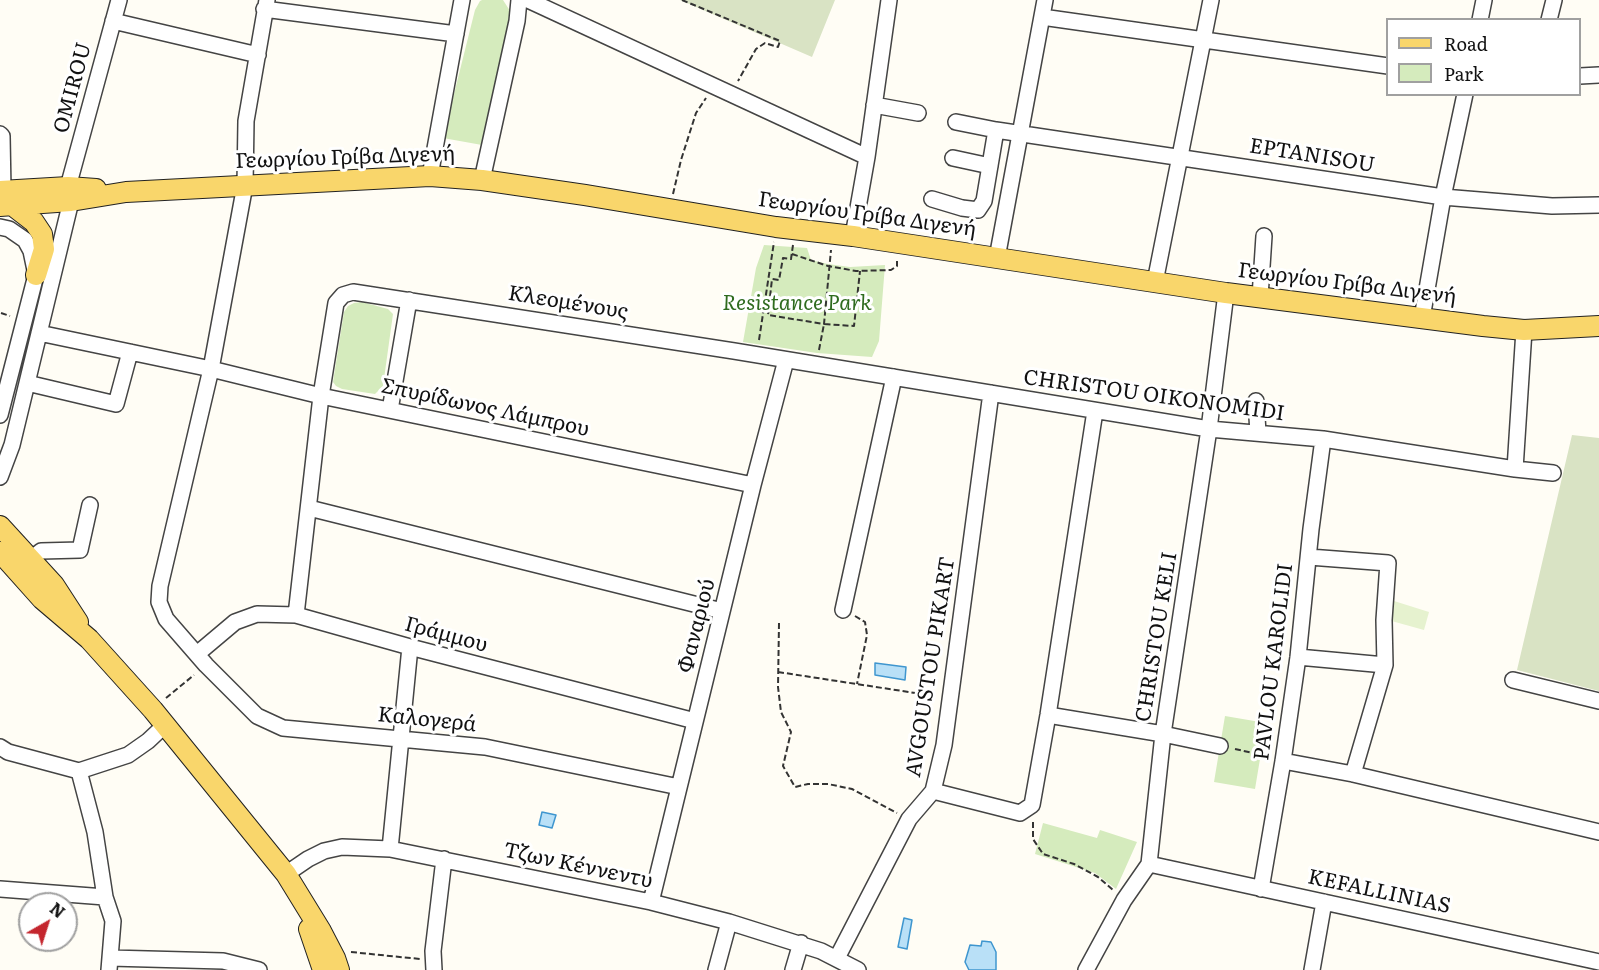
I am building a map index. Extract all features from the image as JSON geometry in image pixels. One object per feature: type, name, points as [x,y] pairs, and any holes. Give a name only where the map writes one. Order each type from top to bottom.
[{"type":"main road","name":"Γεωργίου Γρίβα Διγενή","points":[[4,198],[430,176],[482,180],[776,227],[899,243],[1226,293],[1524,330],[1599,326]]},
{"type":"main road","points":[[4,198],[34,222],[42,234],[44,249],[36,275]]},
{"type":"main road","points":[[0,526],[54,585],[89,639]]},
{"type":"main road","points":[[0,552],[42,599],[89,639],[159,717],[286,874],[335,958],[342,961]]},
{"type":"main road","points":[[286,874],[313,937],[323,970]]},
{"type":"street","name":"OMIROU","points":[[0,477],[12,445],[70,194],[119,0]]},
{"type":"street","points":[[430,176],[462,0]]},
{"type":"street","points":[[482,180],[517,21],[519,0]]},
{"type":"street","points":[[528,0],[867,157]]},
{"type":"street","points":[[843,236],[867,157],[889,0]]},
{"type":"street","points":[[997,258],[1045,0]]},
{"type":"street","points":[[1155,282],[1211,0]]},
{"type":"street","points":[[1480,18],[1484,0]]},
{"type":"street","points":[[1550,18],[1554,0]]},
{"type":"street","points":[[266,5],[456,34]]},
{"type":"street","name":"Καλογερά","points":[[266,5],[246,121],[245,184],[211,369],[160,586],[159,602],[166,619],[201,659],[257,716],[283,728],[485,747],[679,787]]},
{"type":"street","points":[[1042,17],[1386,66]]},
{"type":"street","points":[[113,21],[258,55]]},
{"type":"street","points":[[1581,76],[1599,75]]},
{"type":"street","points":[[1422,318],[1443,197],[1465,96]]},
{"type":"street","points":[[874,105],[918,113]]},
{"type":"street","name":"EPTANISOU","points":[[956,122],[1020,134],[1443,197],[1552,206],[1599,205]]},
{"type":"street","points":[[932,199],[978,210],[984,201],[996,130]]},
{"type":"street","points":[[0,134],[2,136],[4,198]]},
{"type":"street","points":[[953,158],[990,166]]},
{"type":"street","points":[[0,227],[9,229],[25,240],[32,251],[36,275],[0,415]]},
{"type":"street","points":[[1260,297],[1264,236]]},
{"type":"street","name":"Κλεομένους","points":[[321,396],[336,303],[343,295],[353,292],[786,360]]},
{"type":"street","name":"CHRISTOU KELI","points":[[1086,970],[1124,900],[1149,864],[1163,734],[1209,429],[1226,293]]},
{"type":"street","points":[[390,410],[408,300]]},
{"type":"street","points":[[1515,469],[1524,330]]},
{"type":"street","name":"Σπυρίδωνος Λάμπρου","points":[[39,333],[211,369],[321,396],[753,484]]},
{"type":"street","points":[[27,383],[116,404],[130,352]]},
{"type":"street","name":"CHRISTOU OIKONOMIDI","points":[[786,360],[1209,429],[1323,439],[1553,474]]},
{"type":"street","name":"Φαναριού","points":[[651,902],[753,484],[786,360]]},
{"type":"street","points":[[843,610],[894,377]]},
{"type":"street","name":"AVGOUSTOU PIKART","points":[[837,958],[909,819],[933,791],[944,745],[951,698],[991,393]]},
{"type":"street","points":[[296,615],[321,396]]},
{"type":"street","points":[[1256,401],[1258,433]]},
{"type":"street","points":[[933,791],[1020,813],[1032,805],[1095,411]]},
{"type":"street","name":"PAVLOU KAROLIDI","points":[[1261,889],[1298,657],[1323,439]]},
{"type":"street","points":[[31,560],[40,551],[80,550],[90,505]]},
{"type":"street","points":[[309,508],[722,611]]},
{"type":"street","points":[[1309,557],[1388,563],[1384,620],[1385,665],[1353,774]]},
{"type":"street","name":"Γράμμου","points":[[201,659],[236,622],[257,615],[296,615],[695,721]]},
{"type":"street","points":[[390,849],[410,647]]},
{"type":"street","points":[[1298,657],[1385,665]]},
{"type":"street","points":[[1513,680],[1599,701]]},
{"type":"street","points":[[1048,715],[1220,746]]},
{"type":"street","points":[[3,751],[79,771],[128,755],[148,741],[159,717]]},
{"type":"street","points":[[1283,761],[1353,774],[1599,832]]},
{"type":"street","points":[[79,771],[95,832],[105,897],[113,921],[109,964],[223,961],[259,970]]},
{"type":"street","name":"Τζων Κέννεντυ","points":[[286,874],[308,859],[333,849],[342,847],[390,849],[651,902],[729,922],[801,944],[837,958],[858,970]]},
{"type":"street","points":[[434,965],[433,951],[444,859]]},
{"type":"street","name":"KEFALLINIAS","points":[[1149,864],[1599,962]]},
{"type":"street","points":[[0,889],[105,897]]},
{"type":"street","points":[[1312,970],[1324,902]]},
{"type":"street","points":[[716,970],[729,922]]},
{"type":"street","points":[[793,970],[801,944]]},
{"type":"path","points":[[682,0],[780,40],[778,47],[765,44],[756,49],[741,72],[733,95]]},
{"type":"path","points":[[669,209],[696,113],[714,86]]},
{"type":"path","points":[[757,355],[776,227]]},
{"type":"path","points":[[796,230],[791,259],[783,258],[779,280],[772,279],[768,315],[824,324],[854,326],[860,271]]},
{"type":"path","points":[[816,365],[824,324],[828,266],[843,236]]},
{"type":"path","points":[[792,254],[828,266],[860,271],[891,270],[897,266],[899,243]]},
{"type":"path","points":[[843,610],[865,622],[867,639],[863,647],[858,684]]},
{"type":"path","points":[[779,623],[778,687],[781,712],[791,732],[783,766],[795,788],[808,784],[828,784],[852,789],[909,819]]},
{"type":"path","points":[[159,717],[201,659]]},
{"type":"path","points":[[778,672],[951,698]]},
{"type":"path","points":[[1220,746],[1261,754]]},
{"type":"path","points":[[1032,805],[1033,839],[1043,854],[1074,864],[1098,877],[1124,900]]},
{"type":"path","points":[[342,961],[434,965]]},
{"type":"green space","points":[[482,0],[503,0],[512,14],[482,145],[443,138],[475,10]]},
{"type":"green space","points":[[680,0],[835,0],[812,57]]},
{"type":"green space","name":"Resistance Park","points":[[764,245],[807,248],[811,260],[828,264],[850,267],[885,265],[879,341],[872,357],[817,353],[743,342],[756,268]]},
{"type":"green space","points":[[362,302],[388,309],[393,314],[383,386],[375,394],[342,389],[333,382],[344,312],[348,306]]},
{"type":"green space","points":[[1572,435],[1599,438],[1599,691],[1517,670]]},
{"type":"green space","points":[[1394,601],[1429,612],[1424,630],[1388,620]]},
{"type":"green space","points":[[1225,716],[1266,723],[1255,789],[1214,782]]},
{"type":"green space","points":[[1043,823],[1097,838],[1100,830],[1137,842],[1116,889],[1095,873],[1035,854]]},
{"type":"water","points":[[875,663],[906,667],[905,680],[875,675]]},
{"type":"water","points":[[542,812],[556,815],[552,828],[539,825]]},
{"type":"water","points":[[904,918],[912,920],[907,949],[898,947]]},
{"type":"water","points":[[982,941],[991,942],[996,952],[996,970],[969,970],[965,962],[970,945],[981,946]]}]
